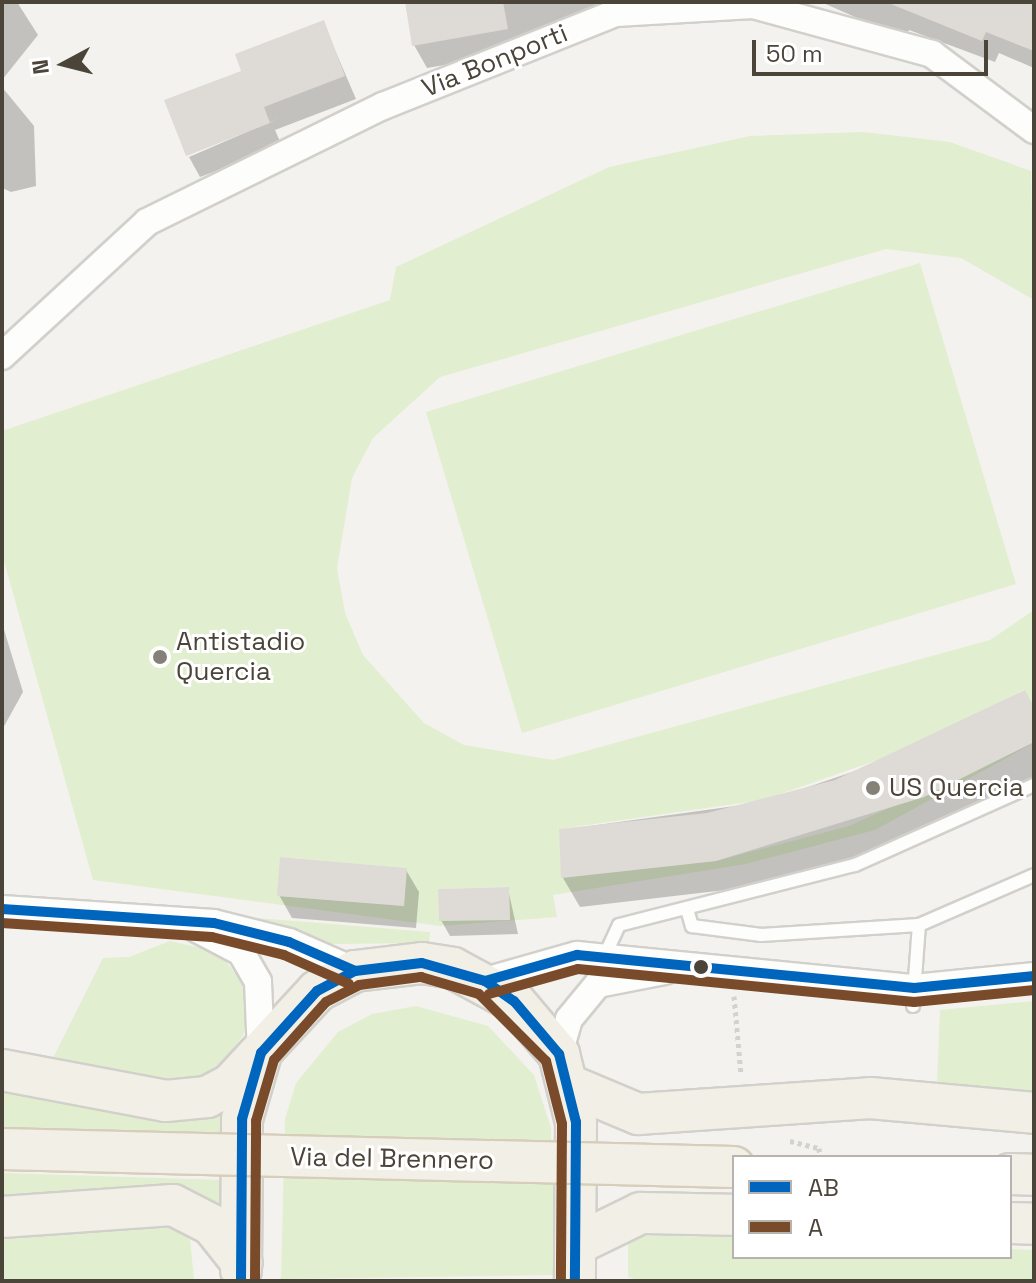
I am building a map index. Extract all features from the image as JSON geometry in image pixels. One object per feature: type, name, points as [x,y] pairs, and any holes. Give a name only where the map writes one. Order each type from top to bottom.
[{"type":"main road","points":[[2,1070],[185,1102],[231,1084],[317,991],[355,971],[422,963],[485,981],[514,1001],[565,1070],[638,1114],[870,1098],[1034,1113]]},
{"type":"main road","points":[[242,1272],[242,1119],[261,1053]]},
{"type":"main road","points":[[565,1070],[575,1263]]},
{"type":"main road","name":"Via del Brennero","points":[[2,1149],[732,1167]]},
{"type":"main road","points":[[1012,1174],[1034,1175]]},
{"type":"main road","points":[[2,1217],[173,1205],[212,1225],[242,1272]]},
{"type":"main road","points":[[575,1263],[641,1213],[732,1215]]},
{"type":"main road","points":[[1012,1223],[1034,1224]]},
{"type":"street","name":"Via Bonporti","points":[[2,356],[147,222],[383,106],[616,13],[753,5],[932,54],[1034,130]]},
{"type":"street","points":[[2,909],[249,929],[355,971]]},
{"type":"street","points":[[182,923],[224,940],[247,962],[263,1006],[261,1053]]},
{"type":"street","points":[[485,981],[577,955],[605,955],[692,976],[914,997],[1034,976]]},
{"type":"street","points":[[565,1070],[569,1019],[598,984],[692,976]]},
{"type":"lane","points":[[605,955],[619,925],[855,865],[1034,785]]},
{"type":"lane","points":[[687,909],[692,926],[761,935],[818,937],[919,925],[1034,875]]},
{"type":"lane","points":[[914,997],[919,925]]},
{"type":"path","points":[[734,995],[744,1090]]},
{"type":"green space","points":[[863,132],[950,142],[1031,171],[1034,300],[961,258],[886,249],[440,377],[373,438],[352,478],[337,568],[345,613],[363,655],[424,723],[464,745],[553,760],[990,640],[1034,610],[1034,707],[1024,690],[906,750],[763,800],[559,829],[562,878],[716,861],[849,826],[1034,743],[875,830],[746,864],[553,895],[557,917],[440,926],[93,880],[2,554],[2,431],[390,300],[396,267],[609,167],[750,136]],"holes":[[[281,857],[406,868],[404,906],[278,896]],[[509,887],[510,919],[439,920],[438,889]]]},
{"type":"green space","points":[[920,263],[1016,584],[522,733],[426,412]]},
{"type":"green space","points":[[257,918],[430,932],[429,943],[328,944]]},
{"type":"green space","points":[[170,941],[219,952],[242,983],[249,1015],[244,1034],[218,1071],[180,1086],[51,1062],[103,958],[129,957]]},
{"type":"green space","points":[[1034,1001],[1034,1096],[937,1083],[940,1010]]},
{"type":"green space","points":[[416,1006],[488,1026],[534,1075],[551,1128],[556,1275],[281,1279],[285,1119],[296,1083],[338,1032],[372,1014]]},
{"type":"green space","points":[[2,1084],[220,1108],[223,1133],[2,1127]]},
{"type":"green space","points":[[2,1173],[223,1180],[222,1208],[2,1206]]},
{"type":"green space","points":[[129,1224],[172,1227],[190,1238],[194,1279],[2,1281],[2,1236]]},
{"type":"green space","points":[[628,1235],[732,1237],[732,1259],[1012,1259],[1012,1249],[1034,1250],[1034,1281],[642,1281],[628,1277]]},
{"type":"building","points":[[405,2],[503,2],[508,29],[412,46]]},
{"type":"building","points":[[886,2],[1034,2],[1034,51],[986,32],[982,41]]},
{"type":"building","points":[[324,20],[345,76],[264,107],[270,123],[186,156],[164,100],[241,71],[235,54]]},
{"type":"building","name":"US Quercia","points":[[1025,690],[1034,707],[1034,742],[924,797],[716,861],[561,878],[559,829],[707,813],[835,780]]},
{"type":"building","points":[[280,857],[407,868],[404,906],[277,896]]},
{"type":"building","points":[[509,887],[510,920],[439,921],[438,889]]},
{"type":"transit line","name":"AB","points":[[2,909],[214,923],[289,942],[355,971]]},
{"type":"transit line","name":"A","points":[[2,923],[212,937],[284,955],[349,984]]},
{"type":"transit line","name":"AB","points":[[485,981],[577,955],[914,988],[1034,976]]},
{"type":"transit line","name":"AB","points":[[241,1281],[242,1119],[261,1053],[317,991],[355,971],[422,963],[485,981],[514,1001],[559,1054],[576,1122],[575,1281]]},
{"type":"transit line","name":"A","points":[[489,994],[578,969],[914,1002],[1034,990]]},
{"type":"transit line","name":"A","points":[[255,1281],[256,1121],[274,1060],[326,1002],[359,985],[421,977],[479,994],[546,1061],[562,1124],[561,1281]]},
{"type":"place","name":"Antistadio Quercia","points":[[160,657]]},
{"type":"place","name":"US Quercia","points":[[873,788]]}]
